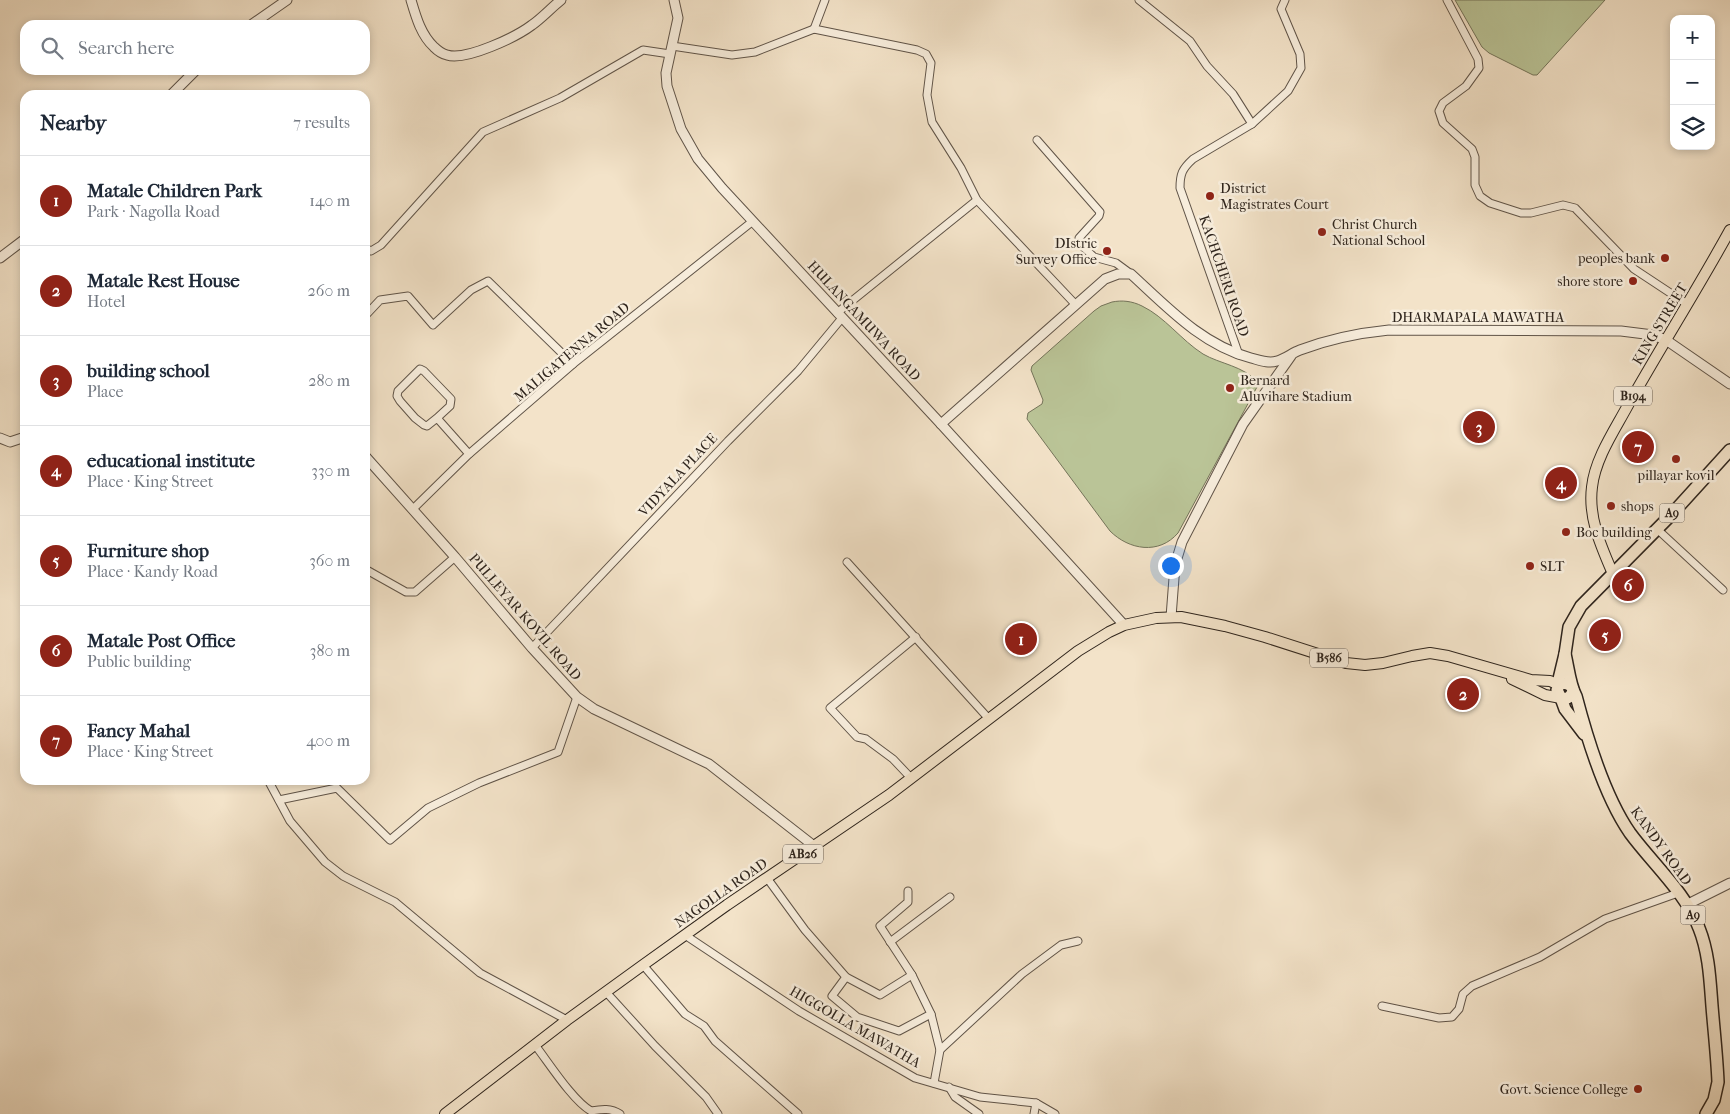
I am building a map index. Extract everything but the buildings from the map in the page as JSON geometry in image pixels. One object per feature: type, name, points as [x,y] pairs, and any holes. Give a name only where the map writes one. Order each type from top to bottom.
[{"type":"highway","name":"A9","points":[[1612,574],[1657,529],[1730,450]]},
{"type":"highway","name":"KANDY ROAD","points":[[1560,684],[1558,679],[1565,654],[1569,627],[1580,606],[1612,574]]},
{"type":"highway","name":"KANDY ROAD","points":[[1565,654],[1573,683],[1573,690],[1618,814],[1640,847],[1678,893],[1699,927],[1707,954],[1718,1082],[1714,1100],[1706,1114]]},
{"type":"highway","points":[[1560,684],[1571,686],[1573,690],[1571,696],[1561,698],[1557,690],[1560,684]]},
{"type":"highway","name":"KANDY ROAD","points":[[1561,698],[1565,709],[1590,741]]},
{"type":"main road","name":"KING STREET","points":[[1612,574],[1598,541],[1593,515],[1594,474],[1620,420],[1730,230]]},
{"type":"main road","name":"NAGOLLA ROAD","points":[[445,1114],[567,1020],[643,965],[911,778],[1078,651],[1124,625],[1142,620],[1171,617]]},
{"type":"main road","name":"B586","points":[[1171,617],[1181,617],[1265,636],[1346,663],[1374,664],[1430,653],[1448,656],[1531,680],[1550,681],[1560,684]]},
{"type":"main road","name":"B586","points":[[1488,668],[1539,692],[1555,698],[1561,698]]},
{"type":"street","points":[[258,20],[287,0]]},
{"type":"street","points":[[411,0],[417,22],[428,42],[436,49],[448,55],[460,56],[498,44],[532,25],[561,0]]},
{"type":"street","name":"HULANGAMUWA ROAD","points":[[674,0],[678,18],[666,73],[667,86],[681,129],[698,160],[1124,625]]},
{"type":"street","points":[[814,29],[825,0]]},
{"type":"street","points":[[1139,0],[1190,41],[1207,66],[1233,94],[1252,124]]},
{"type":"street","name":"KACHCHERI ROAD","points":[[1238,355],[1180,188],[1180,175],[1186,165],[1193,159],[1252,124],[1288,91],[1301,68],[1300,54],[1282,9],[1285,0]]},
{"type":"street","points":[[1448,0],[1478,59],[1479,68],[1466,86],[1443,103],[1439,111],[1443,123],[1472,149],[1475,157],[1475,185],[1480,196],[1490,204],[1521,213],[1531,213],[1563,205],[1575,208],[1634,269],[1687,304]]},
{"type":"street","points":[[370,250],[381,245],[483,132],[560,98],[643,50],[671,50],[732,55],[755,52],[814,29],[916,50],[926,54],[931,63],[927,95],[932,122],[961,168],[977,200],[1076,305]]},
{"type":"street","points":[[176,90],[191,75]]},
{"type":"street","points":[[1037,140],[1100,212],[1099,216],[1080,238],[1080,244],[1094,257],[1116,263],[1131,274]]},
{"type":"street","name":"VIDYALA PLACE","points":[[532,648],[728,441],[798,371],[840,316],[977,200]]},
{"type":"street","name":"MALIGATENNA ROAD","points":[[413,509],[469,454],[573,364],[753,221]]},
{"type":"street","points":[[0,258],[20,244]]},
{"type":"street","points":[[941,424],[1105,279],[1118,274],[1131,274]]},
{"type":"street","name":"DHARMAPALA MAWATHA","points":[[1131,274],[1188,327],[1238,355],[1268,363],[1278,361],[1299,350],[1353,334],[1389,330],[1621,331],[1653,335],[1666,340],[1730,384]]},
{"type":"street","points":[[370,311],[380,300],[408,296],[433,325],[471,290],[488,281],[573,364]]},
{"type":"street","points":[[1171,617],[1175,565],[1182,542],[1243,424],[1293,354]]},
{"type":"street","points":[[420,369],[451,400],[450,406],[437,418],[427,426],[421,424],[400,402],[398,391],[420,369]]},
{"type":"street","points":[[437,418],[469,454]]},
{"type":"street","points":[[0,438],[10,442],[20,439]]},
{"type":"street","name":"PULLEYAR KOVIL ROAD","points":[[370,462],[456,557],[532,648],[577,697],[594,709],[709,764],[814,846]]},
{"type":"street","points":[[1657,529],[1723,590]]},
{"type":"street","points":[[370,572],[406,592],[415,592],[456,557]]},
{"type":"street","points":[[847,562],[989,719]]},
{"type":"street","points":[[911,778],[893,759],[857,736],[830,708],[916,637]]},
{"type":"street","points":[[279,800],[336,788],[390,840],[428,808],[479,783],[558,752],[577,697]]},
{"type":"street","points":[[271,785],[290,821],[324,862],[343,876],[395,902],[480,974],[567,1020]]},
{"type":"street","points":[[767,878],[805,930],[846,977],[880,995],[912,975]]},
{"type":"street","points":[[1686,905],[1730,882]]},
{"type":"street","points":[[908,891],[908,902],[880,926],[912,975],[931,1014],[940,1050],[934,1083]]},
{"type":"street","points":[[1382,1006],[1439,1018],[1452,1017],[1459,1009],[1463,994],[1472,986],[1540,957],[1605,919],[1678,893]]},
{"type":"street","points":[[890,942],[950,897]]},
{"type":"street","name":"HIGGOLLA MAWATHA","points":[[685,935],[799,1011],[915,1078],[980,1097],[1036,1103],[1055,1114]]},
{"type":"street","points":[[940,1050],[1022,974],[1061,945],[1078,941]]},
{"type":"street","points":[[643,965],[685,1014],[704,1026],[715,1041],[798,1114]]},
{"type":"street","points":[[846,977],[832,996],[857,1017],[898,1031],[931,1014]]},
{"type":"street","points":[[606,992],[654,1046],[706,1098],[718,1114]]},
{"type":"street","points":[[536,1045],[587,1109],[591,1111],[602,1109],[614,1110],[620,1114]]},
{"type":"street","points":[[949,1087],[955,1097],[979,1114]]},
{"type":"street","points":[[1034,1114],[1036,1103]]},
{"type":"green space","points":[[1455,0],[1605,0],[1537,75],[1533,75],[1489,53],[1482,47]]},
{"type":"green space","points":[[1127,301],[1142,306],[1158,316],[1203,354],[1245,372],[1257,382],[1257,387],[1178,533],[1162,545],[1153,547],[1135,546],[1110,531],[1027,419],[1028,413],[1042,404],[1043,400],[1031,370],[1032,366],[1094,311],[1112,302]]},
{"type":"place","name":"District Magistrates Court","points":[[1210,196]]},
{"type":"place","name":"Christ Church National School","points":[[1322,232]]},
{"type":"place","name":"DIstric Survey Office","points":[[1107,251]]},
{"type":"place","name":"peoples bank","points":[[1665,258]]},
{"type":"place","name":"shore store","points":[[1633,281]]},
{"type":"place","name":"Bernard Aluvihare Stadium","points":[[1230,388]]},
{"type":"place","name":"building school","points":[[1479,427]]},
{"type":"place","name":"Fancy Mahal","points":[[1638,447]]},
{"type":"place","name":"pillayar kovil","points":[[1676,459]]},
{"type":"place","name":"educational institute","points":[[1561,483]]},
{"type":"place","name":"shops","points":[[1611,506]]},
{"type":"place","name":"Boc building","points":[[1566,532]]},
{"type":"place","name":"SLT","points":[[1530,566]]},
{"type":"place","name":"Matale Post Office","points":[[1628,585]]},
{"type":"place","name":"Furniture shop","points":[[1605,635]]},
{"type":"place","name":"Matale Children Park","points":[[1021,639]]},
{"type":"place","name":"Matale Rest House","points":[[1463,694]]},
{"type":"place","name":"Govt. Science College","points":[[1638,1089]]}]
